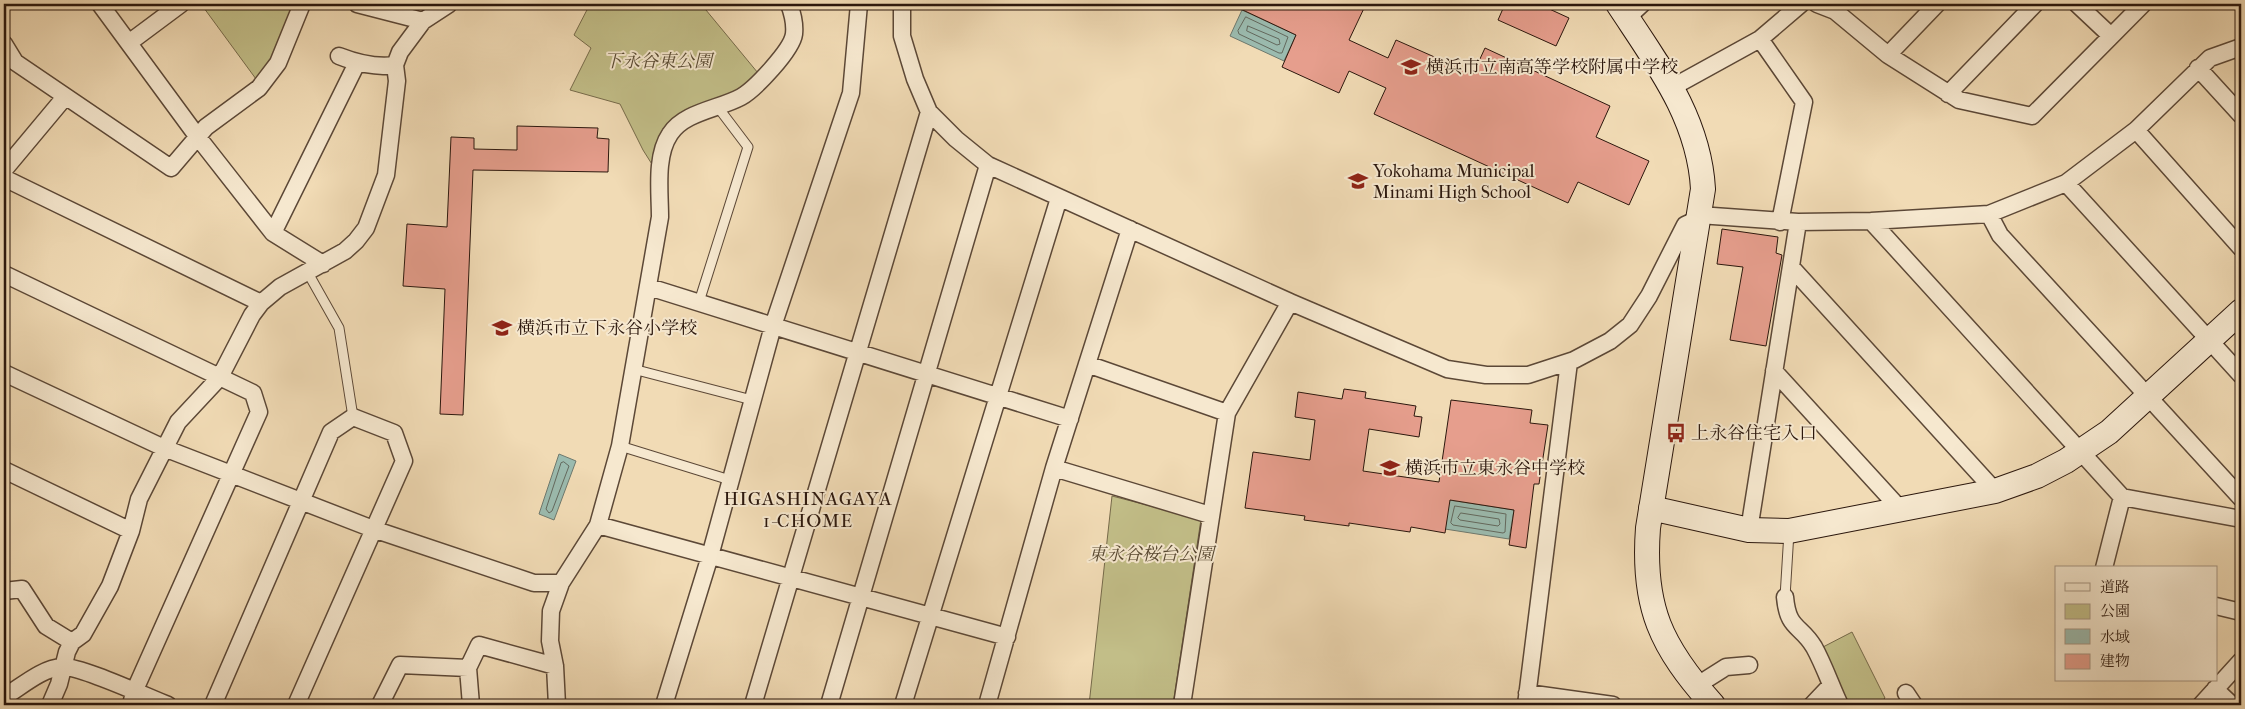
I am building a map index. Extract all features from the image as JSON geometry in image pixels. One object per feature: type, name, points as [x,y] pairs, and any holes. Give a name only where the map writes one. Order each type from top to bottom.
[{"type":"street","points":[[100,4],[130,42],[197,136],[273,234],[323,264]]},
{"type":"street","points":[[130,42],[181,4]]},
{"type":"street","points":[[4,44],[14,62],[171,168],[206,127],[259,88],[264,82],[278,63],[302,4]]},
{"type":"street","points":[[357,4],[423,21]]},
{"type":"street","points":[[50,705],[59,684],[67,652],[72,642],[83,634],[110,586],[131,530],[139,499],[178,422],[220,378],[252,315],[261,303],[275,291],[346,250],[366,228],[386,175],[397,81],[395,65],[400,52],[423,21],[449,4]]},
{"type":"street","points":[[557,705],[555,666],[550,641],[551,611],[561,583],[598,525],[620,446],[660,217],[660,180],[663,152],[670,134],[684,122],[717,106],[742,97],[782,59],[794,34],[789,4]]},
{"type":"street","points":[[664,705],[710,556],[773,326],[850,93],[860,4]]},
{"type":"street","points":[[902,4],[902,36],[915,79],[929,112],[956,139],[988,165],[1290,302],[1447,369],[1486,375],[1528,375],[1569,362],[1610,341],[1630,325],[1649,296],[1685,225],[1698,217],[1798,222],[1871,221],[1989,214],[2066,183],[2136,130],[2210,58],[2241,47]]},
{"type":"street","points":[[1671,88],[1760,39],[1801,4]]},
{"type":"street","points":[[1817,4],[1838,7],[1888,55],[1959,100],[2032,116],[2143,4]]},
{"type":"street","points":[[1888,55],[1937,4]]},
{"type":"street","points":[[1948,94],[2035,4]]},
{"type":"street","points":[[2077,4],[2111,36]]},
{"type":"street","points":[[1629,8],[1686,114],[1696,139],[1702,165],[1703,189],[1651,508],[1646,553],[1647,579],[1651,604],[1660,628],[1684,673],[1713,705]]},
{"type":"street","points":[[1760,39],[1804,102],[1780,222]]},
{"type":"street","points":[[339,56],[357,63],[384,67],[395,65]]},
{"type":"street","points":[[273,234],[357,63]]},
{"type":"street","points":[[2198,68],[2241,115]]},
{"type":"street","points":[[4,170],[65,97]]},
{"type":"street","points":[[753,705],[929,112]]},
{"type":"street","points":[[2136,130],[2241,248]]},
{"type":"street","points":[[829,705],[988,165]]},
{"type":"street","points":[[4,178],[261,303]]},
{"type":"street","points":[[2066,183],[2241,375]]},
{"type":"street","points":[[903,705],[1059,198]]},
{"type":"street","points":[[1989,214],[2000,235],[2241,498]]},
{"type":"street","points":[[1871,221],[2122,497],[2241,519]]},
{"type":"street","points":[[1749,530],[1798,222]]},
{"type":"street","points":[[987,705],[1054,468],[1130,229]]},
{"type":"street","points":[[1791,267],[1995,491]]},
{"type":"street","points":[[4,274],[253,393],[259,412],[132,699]]},
{"type":"street","points":[[649,287],[1070,419]]},
{"type":"street","points":[[1182,705],[1227,413],[1290,302]]},
{"type":"street","points":[[1651,508],[1749,530],[1789,531],[1995,491],[2037,476],[2081,451],[2109,432],[2241,311]]},
{"type":"street","points":[[1569,362],[1526,699],[1613,705]]},
{"type":"street","points":[[1087,364],[1227,413]]},
{"type":"street","points":[[1774,371],[1901,510]]},
{"type":"street","points":[[4,373],[164,448],[301,502],[373,529],[534,583],[561,583]]},
{"type":"street","points":[[213,705],[331,432],[353,417],[394,433],[404,461],[296,705]]},
{"type":"street","points":[[1054,468],[1210,515]]},
{"type":"street","points":[[4,470],[131,530]]},
{"type":"street","points":[[2105,566],[2122,497]]},
{"type":"street","points":[[598,525],[1007,637]]},
{"type":"street","points":[[4,591],[22,589],[46,626],[72,642]]},
{"type":"street","points":[[1785,597],[1786,610],[1791,623],[1813,646],[1840,705]]},
{"type":"street","points":[[2218,606],[2241,612]]},
{"type":"street","points":[[471,705],[468,668],[479,645],[555,666]]},
{"type":"street","points":[[2201,705],[2241,661]]},
{"type":"street","points":[[1696,686],[1726,667],[1749,665]]},
{"type":"street","points":[[4,697],[49,670],[63,666],[80,670],[132,699],[168,705]]},
{"type":"street","points":[[380,705],[400,666],[468,668]]},
{"type":"street","points":[[1812,705],[1831,685]]},
{"type":"street","points":[[2215,689],[2232,705]]},
{"type":"lane","points":[[699,302],[748,147],[717,106]]},
{"type":"lane","points":[[308,273],[339,328],[353,417]]},
{"type":"lane","points":[[633,369],[752,400]]},
{"type":"lane","points":[[620,446],[730,480]]},
{"type":"lane","points":[[1785,597],[1789,531]]},
{"type":"green space","points":[[201,4],[297,4],[271,61],[256,79]]},
{"type":"green space","name":"下永谷東公園","points":[[590,4],[701,4],[758,73],[749,83],[737,91],[674,118],[662,131],[655,169],[643,150],[620,104],[570,90],[591,48],[574,35]]},
{"type":"green space","name":"東永谷桜台公園","points":[[1112,496],[1201,519],[1173,705],[1089,705]]},
{"type":"green space","points":[[1852,632],[1885,698],[1877,705],[1849,705],[1823,647]]},
{"type":"water","points":[[1242,10],[1296,35],[1284,61],[1230,36]]},
{"type":"water","points":[[559,454],[576,461],[554,520],[539,514]]},
{"type":"water","points":[[1449,500],[1514,510],[1509,539],[1445,529]]},
{"type":"building","points":[[1230,4],[1366,4],[1349,40],[1388,58],[1396,40],[1473,74],[1485,48],[1610,106],[1596,137],[1649,161],[1629,205],[1578,182],[1568,203],[1374,114],[1386,88],[1349,71],[1339,93],[1282,67],[1296,35]]},
{"type":"building","points":[[1505,4],[1547,4],[1545,7],[1569,18],[1556,46],[1498,20]]},
{"type":"building","points":[[517,126],[598,128],[597,138],[609,139],[608,172],[473,170],[463,415],[440,414],[445,289],[403,286],[407,224],[447,227],[451,137],[474,138],[474,149],[517,150]]},
{"type":"building","points":[[1722,229],[1778,237],[1776,253],[1782,255],[1766,346],[1730,340],[1743,267],[1717,264]]},
{"type":"building","points":[[1344,389],[1366,392],[1365,398],[1416,406],[1414,416],[1422,417],[1419,437],[1369,429],[1363,471],[1439,482],[1451,400],[1532,410],[1530,423],[1548,425],[1539,484],[1534,484],[1526,548],[1509,545],[1514,510],[1450,500],[1445,533],[1411,527],[1410,532],[1349,523],[1349,526],[1304,520],[1305,516],[1245,508],[1253,452],[1310,460],[1315,420],[1295,417],[1298,392],[1342,399]]},
{"type":"place","name":"横浜市立南高等学校附属中学校","points":[[1411,67]]},
{"type":"place","name":"Yokohama Municipal Minami High School","points":[[1358,181]]},
{"type":"place","name":"横浜市立下永谷小学校","points":[[502,328]]},
{"type":"place","name":"上永谷住宅入口","points":[[1676,433]]},
{"type":"place","name":"横浜市立東永谷中学校","points":[[1390,468]]},
{"type":"district","name":"HIGASHINAGAYA 1-CHOME","points":[[808,509]]}]
